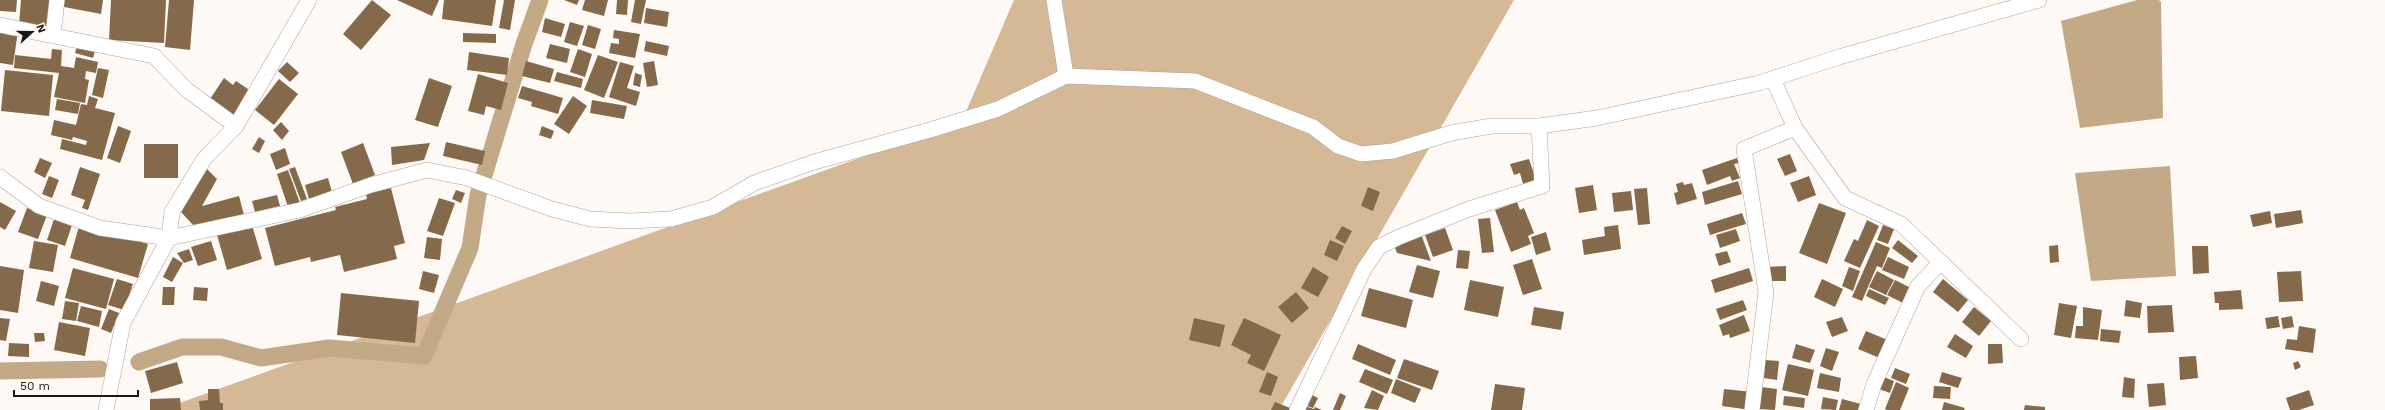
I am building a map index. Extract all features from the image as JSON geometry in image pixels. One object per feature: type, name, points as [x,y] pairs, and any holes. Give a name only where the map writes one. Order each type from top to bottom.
[{"type":"street","points":[[53,35],[57,0]]},
{"type":"street","points":[[1054,0],[1066,76]]},
{"type":"street","points":[[0,177],[39,206],[100,228],[169,238],[300,210],[371,185],[427,170],[467,178],[590,219],[630,221],[671,218],[713,207],[754,183],[814,162],[930,130],[998,109],[1066,76],[1195,81],[1313,127],[1338,146],[1361,154],[1393,151],[1464,131],[1491,126],[1539,126],[1597,118],[1773,79],[1839,57],[2039,0]]},
{"type":"street","points":[[106,410],[123,322],[169,238],[172,212],[204,159],[236,126],[304,2]]},
{"type":"street","points":[[0,25],[154,56],[168,68],[187,90],[236,126]]},
{"type":"street","points":[[1773,79],[1795,128],[1845,198],[1901,224],[2021,339]]},
{"type":"street","points":[[1297,410],[1364,269],[1379,247],[1406,234],[1469,209],[1542,186],[1539,126]]},
{"type":"street","points":[[1752,410],[1766,292],[1744,149],[1795,128]]},
{"type":"street","points":[[1866,410],[1874,384],[1918,286],[1941,262]]},
{"type":"shaded area","points":[[1014,0],[1514,0],[1279,410],[160,410],[962,121]]},
{"type":"shaded area","points":[[2137,0],[2159,0],[2161,2],[2163,118],[2080,128],[2061,21]]},
{"type":"shaded area","points":[[2170,166],[2176,276],[2091,281],[2075,173]]},
{"type":"building","points":[[0,0],[17,0],[16,12],[0,11]]},
{"type":"building","points":[[21,0],[55,0],[53,29],[19,25]]},
{"type":"building","points":[[60,0],[103,0],[101,14],[59,6]]},
{"type":"building","points":[[111,0],[166,0],[164,43],[109,40]]},
{"type":"building","points":[[169,0],[194,0],[190,50],[165,47]]},
{"type":"building","points":[[372,0],[391,15],[361,50],[343,34]]},
{"type":"building","points":[[397,0],[439,0],[432,16]]},
{"type":"building","points":[[444,0],[496,0],[492,26],[442,19]]},
{"type":"building","points":[[504,0],[515,0],[510,30],[499,28]]},
{"type":"building","points":[[564,0],[579,0],[577,5]]},
{"type":"building","points":[[585,0],[608,0],[604,16],[582,10]]},
{"type":"building","points":[[617,0],[628,0],[627,15],[616,14]]},
{"type":"building","points":[[635,0],[646,0],[641,24],[631,22]]},
{"type":"building","points":[[646,8],[669,12],[667,27],[644,23]]},
{"type":"building","points":[[545,18],[565,24],[561,37],[542,32]]},
{"type":"building","points":[[570,22],[584,26],[577,46],[564,42]]},
{"type":"building","points":[[588,25],[601,29],[595,49],[582,45]]},
{"type":"building","points":[[0,28],[18,31],[13,65],[0,63]]},
{"type":"building","points":[[614,30],[640,34],[635,58],[609,53],[611,43],[619,44],[619,39],[613,38]]},
{"type":"building","points":[[463,33],[496,34],[496,43],[463,42]]},
{"type":"building","points":[[646,41],[669,46],[667,56],[644,51]]},
{"type":"building","points":[[550,44],[570,49],[567,63],[546,58]]},
{"type":"building","points":[[77,46],[95,51],[93,58],[75,53]]},
{"type":"building","points":[[52,49],[62,50],[61,66],[74,68],[76,57],[98,62],[96,73],[86,71],[85,79],[89,80],[85,103],[54,97],[59,73],[14,68],[15,55],[51,59]]},
{"type":"building","points":[[578,49],[592,54],[585,77],[570,72]]},
{"type":"building","points":[[469,52],[509,58],[507,75],[467,70]]},
{"type":"building","points":[[598,55],[618,62],[604,98],[584,90]]},
{"type":"building","points":[[526,61],[554,69],[550,83],[522,76]]},
{"type":"building","points":[[654,61],[658,85],[647,87],[643,63]]},
{"type":"building","points":[[287,62],[299,73],[290,82],[278,71]]},
{"type":"building","points":[[620,62],[634,66],[627,88],[640,92],[636,106],[609,97]]},
{"type":"building","points":[[98,68],[109,70],[103,98],[92,95]]},
{"type":"building","points":[[5,70],[53,75],[49,116],[1,111]]},
{"type":"building","points":[[557,72],[583,79],[581,88],[554,81]]},
{"type":"building","points":[[635,73],[642,75],[640,87],[633,85]]},
{"type":"building","points":[[478,74],[508,83],[501,110],[486,106],[484,115],[468,111]]},
{"type":"building","points":[[224,78],[233,85],[236,81],[251,91],[231,119],[210,99]]},
{"type":"building","points":[[429,78],[452,86],[438,127],[415,120]]},
{"type":"building","points":[[279,79],[298,94],[274,125],[255,110]]},
{"type":"building","points":[[522,86],[563,98],[558,114],[531,106],[532,102],[518,98]]},
{"type":"building","points":[[89,96],[98,99],[95,108],[115,113],[102,160],[60,149],[62,139],[86,145],[87,141],[73,137],[72,140],[51,135],[54,120],[76,125],[81,104],[87,105]]},
{"type":"building","points":[[573,96],[587,106],[569,134],[554,124]]},
{"type":"building","points":[[57,99],[80,103],[78,114],[55,110]]},
{"type":"building","points":[[592,100],[627,106],[624,119],[590,113]]},
{"type":"building","points":[[281,122],[289,131],[282,140],[273,130]]},
{"type":"building","points":[[118,126],[131,131],[120,163],[107,158]]},
{"type":"building","points":[[542,126],[554,131],[551,139],[539,135]]},
{"type":"building","points":[[259,137],[265,141],[259,153],[252,149]]},
{"type":"building","points":[[446,142],[485,151],[482,165],[443,156]]},
{"type":"building","points":[[363,143],[375,175],[353,184],[341,152]]},
{"type":"building","points":[[430,143],[424,160],[392,165],[391,147]]},
{"type":"building","points":[[144,144],[178,144],[178,178],[144,178]]},
{"type":"building","points":[[285,148],[290,164],[276,170],[270,154]]},
{"type":"building","points":[[1790,154],[1797,171],[1785,176],[1777,159]]},
{"type":"building","points":[[40,158],[52,163],[45,178],[34,172]]},
{"type":"building","points":[[1737,158],[1739,163],[1734,164],[1740,178],[1732,181],[1730,176],[1707,185],[1702,170]]},
{"type":"building","points":[[1529,159],[1536,180],[1523,184],[1520,173],[1514,175],[1510,164]]},
{"type":"building","points":[[80,167],[100,174],[88,210],[82,208],[85,200],[71,195]]},
{"type":"building","points":[[205,167],[217,179],[202,206],[239,196],[244,215],[194,226],[181,212]]},
{"type":"building","points":[[295,167],[307,199],[301,201],[289,169]]},
{"type":"building","points":[[288,170],[300,203],[288,207],[277,174]]},
{"type":"building","points":[[49,176],[59,180],[52,198],[42,194]]},
{"type":"building","points":[[1809,176],[1816,195],[1798,202],[1790,183]]},
{"type":"building","points":[[328,178],[332,192],[309,199],[305,185]]},
{"type":"building","points":[[1738,181],[1742,194],[1705,205],[1702,192]]},
{"type":"building","points":[[1683,182],[1684,185],[1692,183],[1697,199],[1677,205],[1674,193],[1678,192],[1676,184]]},
{"type":"building","points":[[1593,185],[1597,210],[1579,213],[1575,188]]},
{"type":"building","points":[[1368,187],[1380,192],[1373,211],[1361,206]]},
{"type":"building","points":[[391,188],[405,243],[394,246],[397,259],[344,272],[340,255],[311,262],[310,257],[275,266],[265,228],[336,210],[335,207],[367,199],[366,194]]},
{"type":"building","points":[[1647,188],[1650,224],[1638,225],[1634,189]]},
{"type":"building","points":[[456,190],[465,193],[461,203],[452,199]]},
{"type":"building","points":[[1631,191],[1633,210],[1614,212],[1612,193]]},
{"type":"building","points":[[277,195],[280,206],[255,212],[252,201]]},
{"type":"building","points":[[439,198],[455,203],[443,236],[427,231]]},
{"type":"building","points":[[0,202],[16,211],[5,230],[0,227]]},
{"type":"building","points":[[1517,202],[1520,210],[1524,208],[1534,233],[1528,236],[1531,244],[1511,252],[1495,210]]},
{"type":"building","points":[[1819,203],[1846,213],[1827,264],[1799,253]]},
{"type":"building","points":[[27,208],[47,215],[38,239],[18,232]]},
{"type":"building","points":[[2301,210],[2303,223],[2276,228],[2274,214]]},
{"type":"building","points":[[2270,211],[2272,223],[2253,227],[2250,215]]},
{"type":"building","points":[[1742,213],[1746,224],[1710,235],[1707,224]]},
{"type":"building","points":[[1490,218],[1494,252],[1482,253],[1478,219]]},
{"type":"building","points":[[54,219],[72,225],[65,246],[47,240]]},
{"type":"building","points":[[1867,220],[1879,226],[1860,268],[1844,261],[1854,239],[1858,241]]},
{"type":"building","points":[[80,223],[148,244],[138,278],[70,258]]},
{"type":"building","points":[[252,225],[262,259],[227,270],[217,235]]},
{"type":"building","points":[[1618,225],[1621,249],[1584,255],[1582,240],[1605,236],[1604,227]]},
{"type":"building","points":[[1883,225],[1894,229],[1888,244],[1877,240]]},
{"type":"building","points":[[1342,226],[1352,231],[1345,244],[1335,238]]},
{"type":"building","points":[[1445,228],[1453,250],[1433,257],[1425,235]]},
{"type":"building","points":[[1736,229],[1740,241],[1720,248],[1716,235]]},
{"type":"building","points":[[1546,232],[1551,250],[1536,255],[1531,237]]},
{"type":"building","points":[[1421,234],[1431,261],[1397,253],[1394,245]]},
{"type":"building","points":[[427,237],[442,239],[440,260],[424,258]]},
{"type":"building","points":[[1330,240],[1344,246],[1337,261],[1324,255]]},
{"type":"building","points":[[1898,240],[1918,256],[1912,263],[1892,248]]},
{"type":"building","points":[[34,241],[58,245],[53,272],[29,268]]},
{"type":"building","points":[[211,241],[217,260],[198,266],[191,247]]},
{"type":"building","points":[[1876,242],[1890,248],[1882,268],[1877,266],[1862,301],[1852,297]]},
{"type":"building","points":[[2058,245],[2059,262],[2050,263],[2049,246]]},
{"type":"building","points":[[2192,246],[2208,246],[2209,273],[2193,274]]},
{"type":"building","points":[[189,249],[193,260],[184,263],[177,253]]},
{"type":"building","points":[[1458,250],[1470,251],[1468,269],[1456,268]]},
{"type":"building","points":[[1727,251],[1731,262],[1719,266],[1715,254]]},
{"type":"building","points":[[173,257],[183,263],[172,282],[163,277]]},
{"type":"building","points":[[1888,257],[1909,267],[1904,279],[1882,270]]},
{"type":"building","points":[[1532,259],[1542,289],[1523,295],[1513,265]]},
{"type":"building","points":[[1417,265],[1440,271],[1433,298],[1409,292]]},
{"type":"building","points":[[0,266],[24,270],[18,313],[0,310]]},
{"type":"building","points":[[1786,266],[1786,281],[1767,281],[1766,267]]},
{"type":"building","points":[[1313,267],[1329,277],[1318,297],[1301,288]]},
{"type":"building","points":[[1849,267],[1860,271],[1853,291],[1842,286]]},
{"type":"building","points":[[73,268],[114,279],[106,309],[65,298]]},
{"type":"building","points":[[1749,268],[1753,281],[1715,293],[1711,280]]},
{"type":"building","points":[[423,271],[439,275],[434,293],[419,289]]},
{"type":"building","points":[[1877,271],[1894,280],[1886,295],[1869,287]]},
{"type":"building","points":[[2301,271],[2303,301],[2279,302],[2277,272]]},
{"type":"building","points":[[117,279],[133,284],[124,310],[108,305]]},
{"type":"building","points":[[1822,279],[1843,289],[1835,307],[1814,297]]},
{"type":"building","points":[[1943,279],[1968,300],[1958,312],[1933,292]]},
{"type":"building","points":[[1470,280],[1504,287],[1498,317],[1464,310]]},
{"type":"building","points":[[1895,280],[1911,288],[1903,303],[1887,295]]},
{"type":"building","points":[[41,281],[59,286],[54,306],[36,301]]},
{"type":"building","points":[[163,287],[175,287],[174,305],[162,305]]},
{"type":"building","points":[[194,287],[208,288],[207,301],[193,300]]},
{"type":"building","points":[[1369,288],[1413,300],[1406,328],[1361,316]]},
{"type":"building","points":[[1869,289],[1889,298],[1885,305],[1866,296]]},
{"type":"building","points":[[2241,290],[2243,309],[2219,310],[2219,303],[2215,303],[2214,292]]},
{"type":"building","points":[[1296,292],[1309,308],[1292,323],[1278,307]]},
{"type":"building","points":[[341,293],[419,301],[415,343],[337,335]]},
{"type":"building","points":[[1743,300],[1747,310],[1720,320],[1716,309]]},
{"type":"building","points":[[2126,300],[2142,303],[2140,318],[2124,316]]},
{"type":"building","points":[[65,301],[79,303],[76,321],[62,319]]},
{"type":"building","points":[[2059,303],[2077,306],[2071,338],[2054,335]]},
{"type":"building","points":[[2172,305],[2174,332],[2148,333],[2147,306]]},
{"type":"building","points":[[81,306],[102,311],[99,327],[77,321]]},
{"type":"building","points":[[1534,307],[1564,312],[1561,330],[1531,325]]},
{"type":"building","points":[[1974,307],[1991,321],[1979,336],[1962,322]]},
{"type":"building","points":[[2083,307],[2102,310],[2098,340],[2075,338],[2076,326],[2083,326]]},
{"type":"building","points":[[109,309],[119,313],[111,333],[101,329]]},
{"type":"building","points":[[1744,315],[1750,331],[1730,338],[1729,334],[1723,336],[1719,325]]},
{"type":"building","points":[[2278,316],[2280,327],[2267,329],[2265,318]]},
{"type":"building","points":[[2292,316],[2294,327],[2283,329],[2281,318]]},
{"type":"building","points":[[1842,317],[1848,331],[1832,337],[1826,322]]},
{"type":"building","points":[[0,318],[10,319],[6,341],[0,340]]},
{"type":"building","points":[[1194,318],[1225,325],[1220,347],[1189,340]]},
{"type":"building","points":[[1244,318],[1281,335],[1264,371],[1247,363],[1251,355],[1231,345]]},
{"type":"building","points":[[59,322],[90,328],[85,356],[54,350]]},
{"type":"building","points":[[2299,326],[2316,329],[2313,353],[2285,349],[2287,339],[2297,340]]},
{"type":"building","points":[[2101,329],[2121,331],[2119,343],[2100,341]]},
{"type":"building","points":[[1866,331],[1890,341],[1882,359],[1858,349]]},
{"type":"building","points":[[34,333],[44,333],[45,341],[35,342]]},
{"type":"building","points":[[1955,334],[1973,346],[1966,358],[1947,347]]},
{"type":"building","points":[[9,343],[29,344],[29,357],[8,356]]},
{"type":"building","points":[[1358,344],[1396,360],[1390,375],[1352,359]]},
{"type":"building","points":[[1796,344],[1815,350],[1810,363],[1792,358]]},
{"type":"building","points":[[1988,344],[2002,344],[2003,363],[1988,364]]},
{"type":"building","points":[[1826,348],[1839,352],[1832,371],[1820,366]]},
{"type":"building","points":[[2196,356],[2198,378],[2180,380],[2179,357]]},
{"type":"building","points":[[1404,359],[1439,371],[1432,390],[1397,378]]},
{"type":"building","points":[[1765,360],[1779,361],[1777,380],[1764,378]]},
{"type":"building","points":[[2298,361],[2301,367],[2295,370],[2293,363]]},
{"type":"building","points":[[177,362],[183,383],[151,393],[145,371]]},
{"type":"building","points":[[1788,364],[1814,370],[1808,396],[1782,390]]},
{"type":"building","points":[[1895,368],[1910,374],[1906,384],[1891,378]]},
{"type":"building","points":[[1365,369],[1393,380],[1387,394],[1359,382]]},
{"type":"building","points":[[1267,372],[1278,377],[1271,396],[1259,392]]},
{"type":"building","points":[[1942,372],[1962,378],[1958,388],[1939,382]]},
{"type":"building","points":[[1820,373],[1841,378],[1839,392],[1817,388]]},
{"type":"building","points":[[1881,376],[1894,381],[1890,393],[1876,388]]},
{"type":"building","points":[[2124,377],[2135,379],[2134,398],[2122,397]]},
{"type":"building","points":[[1396,379],[1421,389],[1415,403],[1391,393]]},
{"type":"building","points":[[1896,382],[1909,388],[1900,410],[1887,410],[1885,409]]},
{"type":"building","points":[[2164,383],[2166,405],[2149,407],[2147,384]]},
{"type":"building","points":[[1495,384],[1525,388],[1522,410],[1491,410]]},
{"type":"building","points":[[1934,386],[1951,387],[1950,399],[1933,398]]},
{"type":"building","points":[[1761,387],[1777,389],[1775,410],[1759,409]]},
{"type":"building","points":[[208,389],[219,389],[220,403],[223,403],[223,410],[200,410],[199,401],[208,400]]},
{"type":"building","points":[[1724,389],[1753,392],[1751,410],[1722,406]]},
{"type":"building","points":[[1372,390],[1384,396],[1378,410],[1364,408]]},
{"type":"building","points":[[2309,390],[2314,405],[2299,410],[2290,410],[2286,398]]},
{"type":"building","points":[[1308,393],[1318,398],[1313,408],[1305,405]]},
{"type":"building","points":[[1340,393],[1346,396],[1340,410],[1333,410]]},
{"type":"building","points":[[1784,396],[1805,398],[1804,408],[1783,405]]},
{"type":"building","points":[[1823,397],[1838,400],[1836,410],[1821,409]]},
{"type":"building","points":[[180,398],[181,410],[150,410],[150,399]]},
{"type":"building","points":[[1842,399],[1861,404],[1859,410],[1839,410]]},
{"type":"building","points":[[1275,402],[1290,408],[1289,410],[1271,410]]},
{"type":"building","points":[[1944,402],[1965,408],[1964,410],[1942,410]]},
{"type":"building","points":[[2025,405],[2045,407],[2045,410],[2024,410]]},
{"type":"building","points":[[1305,406],[1314,409],[1315,407],[1322,410],[1303,410]]},
{"type":"waterway","points":[[139,362],[182,347],[221,347],[261,358],[329,348],[424,356],[470,248],[478,195],[524,44],[540,0]]},
{"type":"waterway","points":[[0,371],[100,369]]}]
